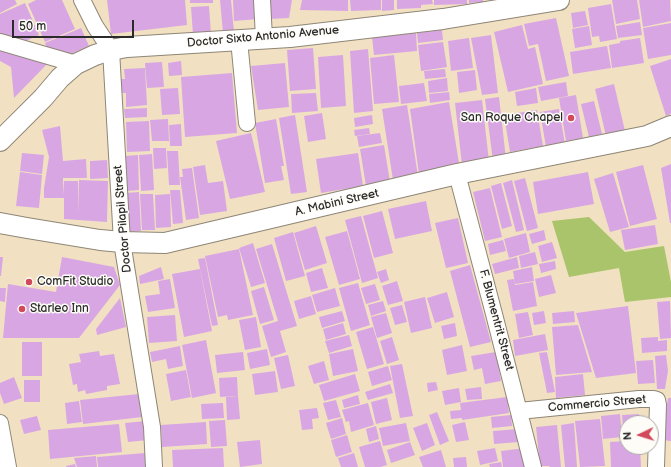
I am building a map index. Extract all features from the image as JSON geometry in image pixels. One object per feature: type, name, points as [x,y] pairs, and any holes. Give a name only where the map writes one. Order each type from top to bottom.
[{"type":"main road","name":"Doctor Sixto Antonio Avenue","points":[[0,141],[43,98],[60,78],[76,64],[95,55],[111,50],[128,47],[290,36],[443,19],[559,0]]},
{"type":"main road","name":"A. Mabini Street","points":[[0,223],[53,233],[122,242],[165,243],[457,174],[647,136],[671,126]]},
{"type":"street","name":"Doctor Pilapil Street","points":[[82,0],[111,50],[122,242],[152,427],[154,467]]},
{"type":"street","points":[[262,0],[264,38]]},
{"type":"street","points":[[239,40],[247,123]]},
{"type":"street","points":[[0,42],[76,64]]},
{"type":"street","name":"F. Blumentrit Street","points":[[457,174],[533,467]]},
{"type":"street","name":"Commercio Street","points":[[519,411],[639,399],[657,400],[656,467]]},
{"type":"street","points":[[0,423],[8,467]]},
{"type":"green space","points":[[589,217],[625,252],[664,246],[671,282],[671,297],[625,302],[619,268],[569,277],[552,221]]},
{"type":"building","points":[[0,0],[15,0],[17,4],[0,13]]},
{"type":"building","points":[[36,0],[62,0],[75,29],[45,42],[28,4]]},
{"type":"building","points":[[107,0],[185,0],[187,25],[111,34]]},
{"type":"building","points":[[190,0],[213,0],[213,3],[190,3]]},
{"type":"building","points":[[220,0],[231,0],[234,32],[223,33]]},
{"type":"building","points":[[233,0],[258,0],[259,19],[234,21]]},
{"type":"building","points":[[268,0],[292,0],[289,18],[269,19]]},
{"type":"building","points":[[302,0],[348,0],[348,11],[300,10]]},
{"type":"building","points":[[350,0],[381,0],[381,10],[351,11]]},
{"type":"building","points":[[382,0],[394,0],[394,10],[382,11]]},
{"type":"building","points":[[397,0],[432,0],[433,4],[421,5],[421,8],[397,9]]},
{"type":"building","points":[[434,0],[467,0],[467,4],[434,5]]},
{"type":"building","points":[[469,0],[483,0],[483,2],[469,3]]},
{"type":"building","points":[[612,0],[637,0],[640,19],[616,24]]},
{"type":"building","points":[[639,0],[670,0],[671,21],[643,27]]},
{"type":"building","points":[[25,3],[39,35],[21,43],[0,36],[0,14]]},
{"type":"building","points":[[611,4],[617,39],[600,42],[599,36],[592,37],[588,8]]},
{"type":"building","points":[[209,6],[211,34],[193,35],[191,7]]},
{"type":"building","points":[[585,11],[588,25],[573,28],[571,13]]},
{"type":"building","points":[[556,18],[569,76],[546,81],[538,44],[529,46],[524,24]]},
{"type":"building","points":[[640,22],[642,35],[618,38],[616,26]]},
{"type":"building","points":[[671,23],[671,55],[648,59],[643,28]]},
{"type":"building","points":[[522,25],[528,49],[535,47],[543,84],[508,92],[494,32]]},
{"type":"building","points":[[589,26],[592,45],[575,48],[572,29]]},
{"type":"building","points":[[81,28],[89,46],[66,56],[49,53],[45,43]]},
{"type":"building","points":[[442,30],[443,40],[418,43],[417,33]]},
{"type":"building","points":[[416,33],[417,51],[374,55],[372,37]]},
{"type":"building","points":[[491,35],[498,93],[482,95],[471,38]]},
{"type":"building","points":[[469,38],[473,68],[451,71],[448,41]]},
{"type":"building","points":[[640,38],[644,63],[612,68],[609,45],[620,43],[620,41]]},
{"type":"building","points":[[443,42],[447,67],[421,71],[418,45]]},
{"type":"building","points":[[0,43],[51,60],[14,98],[11,67],[0,61]]},
{"type":"building","points":[[607,46],[611,68],[573,74],[570,52]]},
{"type":"building","points":[[313,48],[316,89],[290,91],[287,50]]},
{"type":"building","points":[[368,49],[373,111],[354,113],[350,51]]},
{"type":"building","points":[[343,55],[346,106],[321,108],[318,57]]},
{"type":"building","points":[[394,55],[399,102],[374,104],[370,58]]},
{"type":"building","points":[[671,59],[671,114],[666,116],[650,66]]},
{"type":"building","points":[[181,61],[182,75],[169,76],[168,63]]},
{"type":"building","points":[[162,62],[164,87],[147,88],[145,63]]},
{"type":"building","points":[[285,63],[289,107],[258,110],[251,66]]},
{"type":"building","points":[[145,68],[147,105],[126,107],[126,93],[121,93],[120,79],[125,79],[124,69]]},
{"type":"building","points":[[445,69],[446,77],[425,79],[424,71]]},
{"type":"building","points":[[475,70],[477,90],[459,93],[457,72]]},
{"type":"building","points":[[232,73],[237,133],[185,137],[181,77]]},
{"type":"building","points":[[447,78],[448,91],[429,93],[428,81]]},
{"type":"building","points":[[566,82],[568,96],[541,101],[538,87]]},
{"type":"building","points":[[424,83],[427,101],[401,104],[399,86]]},
{"type":"building","points":[[614,84],[625,131],[606,136],[595,89]]},
{"type":"building","points":[[178,88],[180,114],[162,115],[160,89]]},
{"type":"building","points":[[536,88],[538,103],[517,106],[515,92]]},
{"type":"building","points":[[449,92],[450,100],[430,103],[429,94]]},
{"type":"building","points":[[316,93],[318,111],[292,113],[291,94]]},
{"type":"building","name":"San Roque Chapel","points":[[576,95],[583,138],[566,141],[559,98]]},
{"type":"building","points":[[499,97],[506,159],[493,161],[485,99]]},
{"type":"building","points":[[482,100],[489,161],[462,165],[455,103]]},
{"type":"building","points":[[594,101],[602,134],[589,137],[581,104]]},
{"type":"building","points":[[449,102],[460,169],[419,174],[410,109]]},
{"type":"building","points":[[407,105],[418,176],[393,180],[382,109]]},
{"type":"building","points":[[147,108],[147,117],[125,118],[124,109]]},
{"type":"building","points":[[559,109],[565,144],[546,147],[540,112]]},
{"type":"building","points":[[537,110],[543,146],[510,152],[504,115]]},
{"type":"building","points":[[322,113],[326,139],[308,142],[304,116]]},
{"type":"building","points":[[295,115],[307,192],[291,194],[279,118]]},
{"type":"building","points":[[372,115],[373,124],[355,127],[354,118]]},
{"type":"building","points":[[168,119],[169,141],[152,141],[150,120]]},
{"type":"building","points":[[276,119],[284,166],[281,166],[284,180],[265,183],[255,123]]},
{"type":"building","points":[[149,121],[150,151],[127,152],[126,122]]},
{"type":"building","points":[[181,124],[182,146],[170,146],[169,125]]},
{"type":"building","points":[[60,126],[63,161],[86,159],[87,178],[63,178],[63,195],[64,181],[78,181],[78,214],[79,180],[108,181],[107,222],[64,219],[64,198],[44,198],[44,188],[49,157],[42,130]]},
{"type":"building","points":[[369,128],[370,134],[355,136],[354,130]]},
{"type":"building","points":[[251,133],[265,192],[230,199],[216,141]]},
{"type":"building","points":[[380,133],[382,143],[359,147],[357,136]]},
{"type":"building","points":[[384,145],[390,182],[366,186],[360,149]]},
{"type":"building","points":[[153,148],[166,148],[167,168],[154,169]]},
{"type":"building","points":[[167,151],[178,151],[180,185],[169,185]]},
{"type":"building","points":[[22,153],[44,155],[42,174],[20,171]]},
{"type":"building","points":[[358,153],[363,186],[321,193],[316,159]]},
{"type":"building","points":[[152,154],[154,190],[141,191],[139,155]]},
{"type":"building","points":[[138,155],[139,190],[127,191],[125,156]]},
{"type":"building","points":[[107,160],[108,178],[90,179],[90,161]]},
{"type":"building","points":[[671,164],[671,223],[670,223],[661,168]]},
{"type":"building","points":[[205,165],[208,183],[223,181],[227,211],[200,215],[193,167]]},
{"type":"building","points":[[643,165],[657,219],[630,226],[616,172]]},
{"type":"building","points":[[192,168],[199,218],[186,220],[180,177],[183,177],[182,169]]},
{"type":"building","points":[[20,172],[42,175],[39,208],[16,206]]},
{"type":"building","points":[[588,172],[594,204],[538,214],[533,182]]},
{"type":"building","points":[[613,173],[629,227],[610,232],[594,179]]},
{"type":"building","points":[[525,178],[538,228],[527,231],[514,181]]},
{"type":"building","points":[[512,180],[524,230],[516,232],[503,183]]},
{"type":"building","points":[[501,183],[512,226],[502,229],[491,186]]},
{"type":"building","points":[[490,188],[502,237],[485,241],[473,192]]},
{"type":"building","points":[[170,190],[180,190],[183,223],[173,224]]},
{"type":"building","points":[[139,192],[141,231],[127,232],[125,193]]},
{"type":"building","points":[[140,194],[153,194],[155,230],[142,230]]},
{"type":"building","points":[[170,194],[171,227],[156,228],[155,195]]},
{"type":"building","points":[[426,201],[432,231],[395,239],[388,209]]},
{"type":"building","points":[[382,211],[393,253],[374,258],[363,216]]},
{"type":"building","points":[[361,216],[378,278],[362,283],[345,220]]},
{"type":"building","points":[[458,218],[468,263],[446,268],[435,223]]},
{"type":"building","points":[[655,225],[658,244],[625,250],[621,230]]},
{"type":"building","points":[[316,226],[327,263],[305,270],[294,233]]},
{"type":"building","points":[[544,230],[546,240],[532,244],[529,234]]},
{"type":"building","points":[[347,231],[360,279],[339,285],[325,237]]},
{"type":"building","points":[[293,232],[305,276],[286,281],[274,238]]},
{"type":"building","points":[[526,233],[530,252],[509,258],[504,239]]},
{"type":"building","points":[[503,240],[506,251],[490,255],[488,244]]},
{"type":"building","points":[[552,242],[557,258],[542,262],[538,246]]},
{"type":"building","points":[[253,243],[265,283],[251,287],[239,248]]},
{"type":"building","points":[[272,244],[297,326],[280,331],[286,352],[271,357],[262,326],[278,321],[256,249]]},
{"type":"building","points":[[239,249],[253,315],[228,320],[227,315],[218,317],[205,256]]},
{"type":"building","points":[[535,252],[538,264],[521,268],[519,256]]},
{"type":"building","points":[[0,257],[3,257],[1,276],[0,276]]},
{"type":"building","points":[[62,257],[114,267],[120,285],[79,338],[3,338],[8,284],[56,292]]},
{"type":"building","points":[[517,257],[519,268],[495,274],[492,264]]},
{"type":"building","points":[[205,258],[218,325],[212,326],[198,259]]},
{"type":"building","points":[[555,261],[556,269],[541,273],[539,264]]},
{"type":"building","points":[[470,265],[491,342],[470,347],[450,271]]},
{"type":"building","points":[[161,267],[164,279],[140,284],[139,276]]},
{"type":"building","points":[[532,267],[534,281],[515,284],[513,271]]},
{"type":"building","points":[[322,268],[328,288],[311,292],[306,273]]},
{"type":"building","points":[[200,269],[212,331],[184,337],[172,274]]},
{"type":"building","points":[[386,269],[389,280],[381,283],[377,272]]},
{"type":"building","points":[[551,275],[556,293],[539,297],[535,279]]},
{"type":"building","points":[[170,279],[175,308],[148,312],[145,296],[160,294],[158,281]]},
{"type":"building","points":[[514,279],[515,285],[533,282],[537,306],[513,311],[507,280]]},
{"type":"building","points":[[397,281],[403,301],[388,305],[382,286]]},
{"type":"building","points":[[358,283],[370,325],[351,331],[339,288]]},
{"type":"building","points":[[375,284],[380,300],[366,304],[361,288]]},
{"type":"building","points":[[264,287],[274,320],[260,324],[251,291]]},
{"type":"building","points":[[0,288],[6,288],[5,302],[0,301]]},
{"type":"building","points":[[335,288],[340,306],[317,312],[312,295]]},
{"type":"building","points":[[447,292],[454,317],[435,323],[427,298]]},
{"type":"building","points":[[311,296],[316,314],[299,319],[294,301]]},
{"type":"building","points":[[425,297],[432,328],[411,333],[404,302]]},
{"type":"building","points":[[120,298],[126,327],[97,335],[96,329]]},
{"type":"building","points":[[383,301],[386,311],[371,316],[368,305]]},
{"type":"building","points":[[670,301],[671,338],[660,339],[657,302]]},
{"type":"building","points":[[402,305],[407,322],[395,325],[390,308]]},
{"type":"building","points":[[628,306],[636,373],[596,378],[576,313]]},
{"type":"building","points":[[342,311],[345,321],[322,328],[319,317]]},
{"type":"building","points":[[544,311],[546,323],[534,325],[532,313]]},
{"type":"building","points":[[574,311],[575,322],[553,324],[552,313]]},
{"type":"building","points":[[528,312],[533,335],[519,338],[515,314]]},
{"type":"building","points":[[386,313],[392,333],[377,338],[371,317]]},
{"type":"building","points":[[175,315],[177,341],[149,343],[147,317]]},
{"type":"building","points":[[256,317],[261,347],[245,350],[239,320]]},
{"type":"building","points":[[343,323],[346,334],[326,340],[323,329]]},
{"type":"building","points":[[455,323],[457,336],[444,339],[441,326]]},
{"type":"building","points":[[578,325],[592,372],[556,375],[552,327]]},
{"type":"building","points":[[373,327],[384,364],[367,369],[356,332]]},
{"type":"building","points":[[545,334],[548,350],[515,356],[513,340]]},
{"type":"building","points":[[349,335],[352,346],[329,353],[325,341]]},
{"type":"building","points":[[392,337],[399,360],[387,364],[380,341]]},
{"type":"building","points":[[658,337],[658,341],[667,340],[667,351],[642,353],[641,338]]},
{"type":"building","points":[[206,340],[216,393],[192,398],[182,345]]},
{"type":"building","points":[[22,342],[42,342],[42,376],[22,376]]},
{"type":"building","points":[[462,345],[467,371],[447,375],[442,350]]},
{"type":"building","points":[[180,346],[183,366],[168,369],[166,359],[152,362],[150,352]]},
{"type":"building","points":[[267,349],[270,365],[250,369],[247,353]]},
{"type":"building","points":[[353,349],[358,371],[333,376],[329,354]]},
{"type":"building","points":[[99,351],[100,356],[114,354],[120,384],[107,386],[107,390],[86,394],[85,390],[78,392],[77,384],[73,385],[69,364],[81,362],[79,354]]},
{"type":"building","points":[[243,352],[245,370],[217,373],[215,355]]},
{"type":"building","points":[[496,352],[501,381],[485,384],[482,368],[474,370],[471,356]]},
{"type":"building","points":[[547,352],[555,392],[547,393],[539,353]]},
{"type":"building","points":[[288,355],[295,386],[281,389],[274,358]]},
{"type":"building","points":[[666,355],[668,371],[665,389],[657,389],[655,356]]},
{"type":"building","points":[[653,360],[655,383],[638,384],[636,361]]},
{"type":"building","points":[[324,361],[329,380],[314,384],[308,366]]},
{"type":"building","points":[[402,364],[413,416],[400,418],[390,366]]},
{"type":"building","points":[[388,366],[392,380],[372,386],[368,372]]},
{"type":"building","points":[[186,370],[191,397],[171,401],[166,374]]},
{"type":"building","points":[[275,371],[278,392],[255,395],[252,374]]},
{"type":"building","points":[[355,374],[360,391],[324,401],[319,385]]},
{"type":"building","points":[[583,374],[585,395],[556,398],[555,377]]},
{"type":"building","points":[[14,377],[22,398],[4,404],[0,393],[0,383]]},
{"type":"building","points":[[237,377],[238,396],[220,397],[219,378]]},
{"type":"building","points":[[24,380],[40,380],[40,402],[24,402]]},
{"type":"building","points":[[436,382],[438,390],[428,392],[427,383]]},
{"type":"building","points":[[390,384],[393,393],[368,400],[365,392]]},
{"type":"building","points":[[481,387],[482,399],[467,400],[465,389]]},
{"type":"building","points":[[459,388],[461,402],[445,405],[442,391]]},
{"type":"building","points":[[139,394],[142,417],[83,424],[80,400]]},
{"type":"building","points":[[358,395],[360,404],[344,408],[342,400]]},
{"type":"building","points":[[238,396],[240,419],[227,420],[226,397]]},
{"type":"building","points":[[507,397],[509,413],[462,420],[462,418],[451,419],[450,411],[461,410],[460,403]]},
{"type":"building","points":[[387,398],[392,420],[376,424],[371,402]]},
{"type":"building","points":[[668,398],[671,398],[671,441],[662,440]]},
{"type":"building","points":[[336,400],[341,417],[328,420],[323,403]]},
{"type":"building","points":[[79,401],[82,422],[67,424],[65,403]]},
{"type":"building","points":[[223,403],[224,418],[202,419],[201,404]]},
{"type":"building","points":[[368,403],[374,425],[351,432],[349,421],[346,422],[342,410]]},
{"type":"building","points":[[317,408],[319,418],[312,419],[313,429],[302,430],[299,410]]},
{"type":"building","points":[[437,412],[449,441],[440,445],[429,415]]},
{"type":"building","points":[[620,414],[619,437],[603,439],[601,416]]},
{"type":"building","points":[[511,415],[512,426],[492,428],[491,417]]},
{"type":"building","points":[[37,416],[41,430],[24,434],[20,420]]},
{"type":"building","points":[[342,418],[346,434],[331,439],[326,423]]},
{"type":"building","points":[[600,419],[605,466],[580,467],[575,421]]},
{"type":"building","points":[[225,420],[227,446],[211,447],[209,421]]},
{"type":"building","points":[[146,421],[148,440],[128,442],[125,423]]},
{"type":"building","points":[[206,422],[207,444],[162,447],[161,425]]},
{"type":"building","points":[[465,422],[469,440],[456,442],[452,425]]},
{"type":"building","points":[[406,423],[410,441],[383,446],[379,428]]},
{"type":"building","points":[[427,423],[435,445],[422,451],[413,428]]},
{"type":"building","points":[[574,423],[577,467],[565,467],[561,425]]},
{"type":"building","points":[[119,424],[122,452],[50,459],[48,430]]},
{"type":"building","points":[[557,425],[561,467],[540,466],[536,427]]},
{"type":"building","points":[[376,426],[379,439],[369,442],[366,429]]},
{"type":"building","points":[[518,429],[519,442],[494,444],[493,431]]},
{"type":"building","points":[[347,435],[352,452],[336,457],[331,440]]},
{"type":"building","points":[[260,440],[262,464],[240,467],[237,442]]},
{"type":"building","points":[[380,441],[387,465],[380,467],[365,467],[359,447]]},
{"type":"building","points":[[619,441],[619,455],[640,455],[641,467],[611,467],[610,442]]},
{"type":"building","points":[[410,442],[415,455],[391,463],[387,450]]},
{"type":"building","points":[[223,448],[224,467],[173,467],[172,450]]},
{"type":"building","points":[[495,448],[498,461],[480,465],[477,451]]},
{"type":"building","points":[[525,448],[528,467],[503,467],[501,451]]},
{"type":"building","points":[[441,450],[446,467],[423,467],[419,457]]},
{"type":"building","points":[[145,453],[146,467],[98,467],[97,457]]},
{"type":"building","points":[[354,453],[358,467],[341,467],[338,458]]},
{"type":"building","points":[[96,456],[97,467],[77,467],[74,458]]},
{"type":"building","points":[[466,457],[467,467],[454,467],[453,458]]},
{"type":"building","points":[[501,462],[502,467],[490,467],[489,464]]},
{"type":"building","points":[[75,464],[76,467],[66,467],[66,466]]},
{"type":"place","name":"San Roque Chapel","points":[[571,118]]},
{"type":"place","name":"ComFit Studio","points":[[29,282]]},
{"type":"place","name":"Starleo Inn","points":[[22,309]]}]
